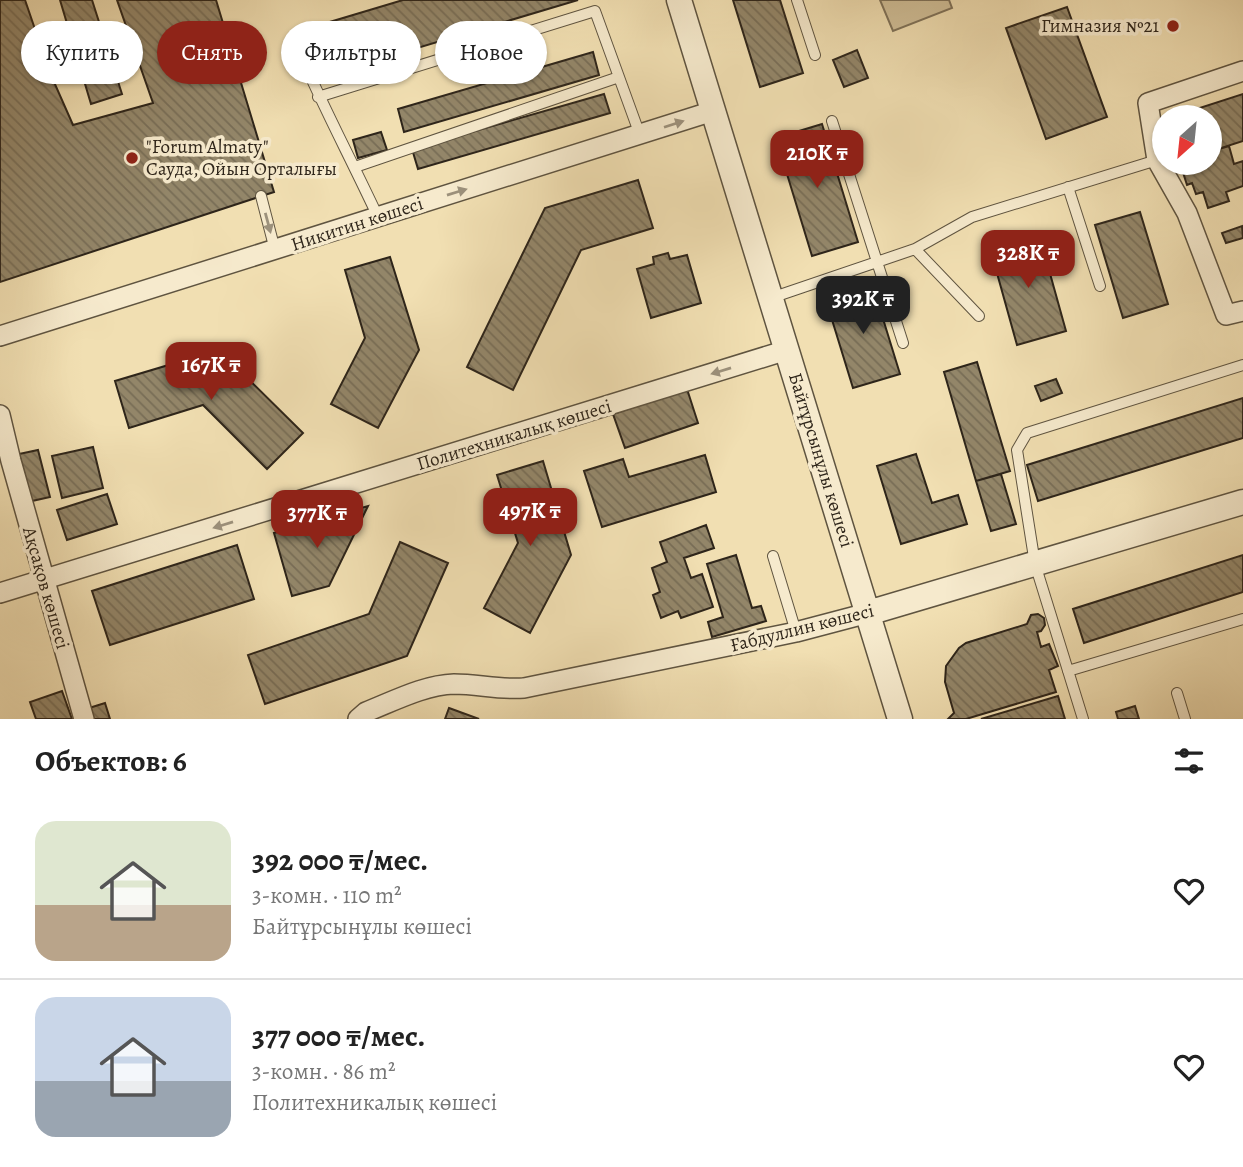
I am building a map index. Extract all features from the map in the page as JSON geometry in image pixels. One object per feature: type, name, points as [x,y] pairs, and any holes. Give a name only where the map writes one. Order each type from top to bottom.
[{"type":"street","name":"Байтұрсынұлы көшесі","points":[[679,0],[900,719]]},
{"type":"street","points":[[1152,128],[1148,103],[1243,71]]},
{"type":"street","name":"Никитин көшесі","points":[[0,336],[713,111]]},
{"type":"street","points":[[1165,175],[1187,213],[1234,313]]},
{"type":"street","name":"Политехникалық көшесі","points":[[0,593],[786,350]]},
{"type":"street","name":"Ақсақов көшесі","points":[[0,415],[84,719]]},
{"type":"street","name":"Ғабдуллин көшесі","points":[[358,719],[378,708],[432,688],[453,684],[500,690],[524,688],[796,632],[1243,502]]},
{"type":"lane","points":[[797,0],[815,55]]},
{"type":"lane","points":[[318,97],[595,11],[640,135]]},
{"type":"lane","points":[[355,167],[619,77]]},
{"type":"lane","points":[[313,84],[378,217]]},
{"type":"lane","points":[[832,121],[903,343]]},
{"type":"lane","points":[[771,298],[915,249],[972,217],[1152,162]]},
{"type":"lane","points":[[1068,187],[1100,286]]},
{"type":"lane","points":[[261,196],[275,250]]},
{"type":"lane","points":[[915,249],[979,316]]},
{"type":"lane","points":[[1083,719],[1035,564],[1017,450],[1027,433],[1243,365]]},
{"type":"lane","points":[[773,556],[796,632]]},
{"type":"lane","points":[[1068,671],[1243,619]]},
{"type":"lane","points":[[1177,693],[1185,719]]},
{"type":"shaded area","points":[[880,0],[949,0],[952,8],[893,31]]},
{"type":"building","name":"\"Forum Almaty\" Сауда, Ойын Орталығы","points":[[0,0],[25,0],[32,21],[21,21],[21,84],[55,84],[73,125],[153,103],[143,74],[143,21],[124,21],[117,0],[216,0],[222,21],[157,21],[157,84],[241,84],[274,192],[0,282]]},
{"type":"building","points":[[60,0],[92,0],[99,21],[66,21]]},
{"type":"building","points":[[403,0],[578,0],[508,21],[435,21],[435,43],[421,47],[421,21],[333,21]]},
{"type":"building","points":[[733,0],[780,0],[803,73],[760,87]]},
{"type":"building","points":[[1067,7],[1107,117],[1046,139],[1006,28]]},
{"type":"building","points":[[857,50],[868,78],[844,87],[833,60]]},
{"type":"building","points":[[593,52],[599,75],[404,132],[398,109],[484,84],[547,84],[547,65]]},
{"type":"building","points":[[85,84],[119,84],[122,94],[91,104]]},
{"type":"building","points":[[604,94],[610,113],[418,169],[412,149]]},
{"type":"building","points":[[1243,94],[1243,141],[1222,148],[1222,105],[1209,105]]},
{"type":"building","points":[[822,124],[858,242],[812,256],[776,138]]},
{"type":"building","points":[[381,132],[387,150],[358,158],[353,140]]},
{"type":"building","points":[[1229,146],[1234,164],[1243,161],[1243,186],[1226,192],[1229,201],[1208,208],[1203,192],[1196,194],[1192,183],[1187,185],[1184,175],[1222,175],[1222,148]]},
{"type":"building","points":[[638,180],[653,228],[581,250],[513,390],[467,367],[545,208]]},
{"type":"building","points":[[1140,212],[1168,304],[1123,318],[1095,225]]},
{"type":"building","points":[[1242,226],[1243,238],[1226,243],[1222,233]]},
{"type":"building","points":[[1039,234],[1066,331],[1017,345],[990,248]]},
{"type":"building","points":[[668,253],[670,259],[687,255],[701,303],[651,318],[637,269],[654,264],[653,257]]},
{"type":"building","points":[[390,257],[419,350],[378,428],[331,404],[365,338],[345,270]]},
{"type":"building","points":[[872,283],[900,374],[853,388],[825,297]]},
{"type":"building","points":[[219,350],[303,433],[267,469],[203,405],[129,428],[115,381]]},
{"type":"building","points":[[977,362],[1010,471],[976,481],[944,372]]},
{"type":"building","points":[[1056,379],[1062,393],[1041,401],[1035,386]]},
{"type":"building","points":[[687,389],[698,423],[625,448],[613,414]]},
{"type":"building","points":[[1243,398],[1243,438],[1038,501],[1027,465]]},
{"type":"building","points":[[93,447],[103,488],[62,498],[52,456]]},
{"type":"building","points":[[38,450],[50,497],[32,501],[19,454]]},
{"type":"building","points":[[916,454],[932,503],[958,495],[967,524],[901,544],[877,466]]},
{"type":"building","points":[[705,455],[716,492],[602,527],[584,471],[623,459],[629,477]]},
{"type":"building","points":[[543,461],[571,555],[530,633],[484,608],[518,543],[497,475]]},
{"type":"building","points":[[1001,474],[1016,524],[991,531],[976,481]]},
{"type":"building","points":[[107,494],[117,524],[67,540],[57,510]]},
{"type":"building","points":[[368,506],[329,586],[292,596],[274,533]]},
{"type":"building","points":[[706,525],[714,548],[684,558],[691,578],[702,574],[713,607],[681,618],[678,611],[661,618],[653,595],[660,592],[652,568],[667,562],[660,542]]},
{"type":"building","points":[[400,542],[448,563],[407,656],[265,704],[248,655],[369,614]]},
{"type":"building","points":[[237,545],[254,599],[110,645],[92,591]]},
{"type":"building","points":[[736,555],[752,608],[761,606],[766,621],[712,637],[708,622],[723,617],[707,564]]},
{"type":"building","points":[[1243,555],[1243,592],[1084,643],[1073,609]]},
{"type":"building","points":[[1038,614],[1044,618],[1045,625],[1037,632],[1041,647],[1049,644],[1058,666],[1049,670],[1056,692],[966,719],[948,719],[954,713],[945,682],[946,666],[959,648],[966,643],[1027,624],[1031,615]]},
{"type":"building","points":[[62,691],[72,719],[36,719],[30,702]]},
{"type":"building","points":[[1058,696],[1065,719],[981,719]]},
{"type":"building","points":[[105,703],[110,719],[89,719],[86,709]]},
{"type":"building","points":[[1135,706],[1139,719],[1118,719],[1116,712]]},
{"type":"building","points":[[449,708],[479,719],[445,719]]},
{"type":"place","name":"Гимназия №21","points":[[1173,26]]},
{"type":"place","name":"\"Forum Almaty\" Сауда, Ойын Орталығы","points":[[132,158]]}]
